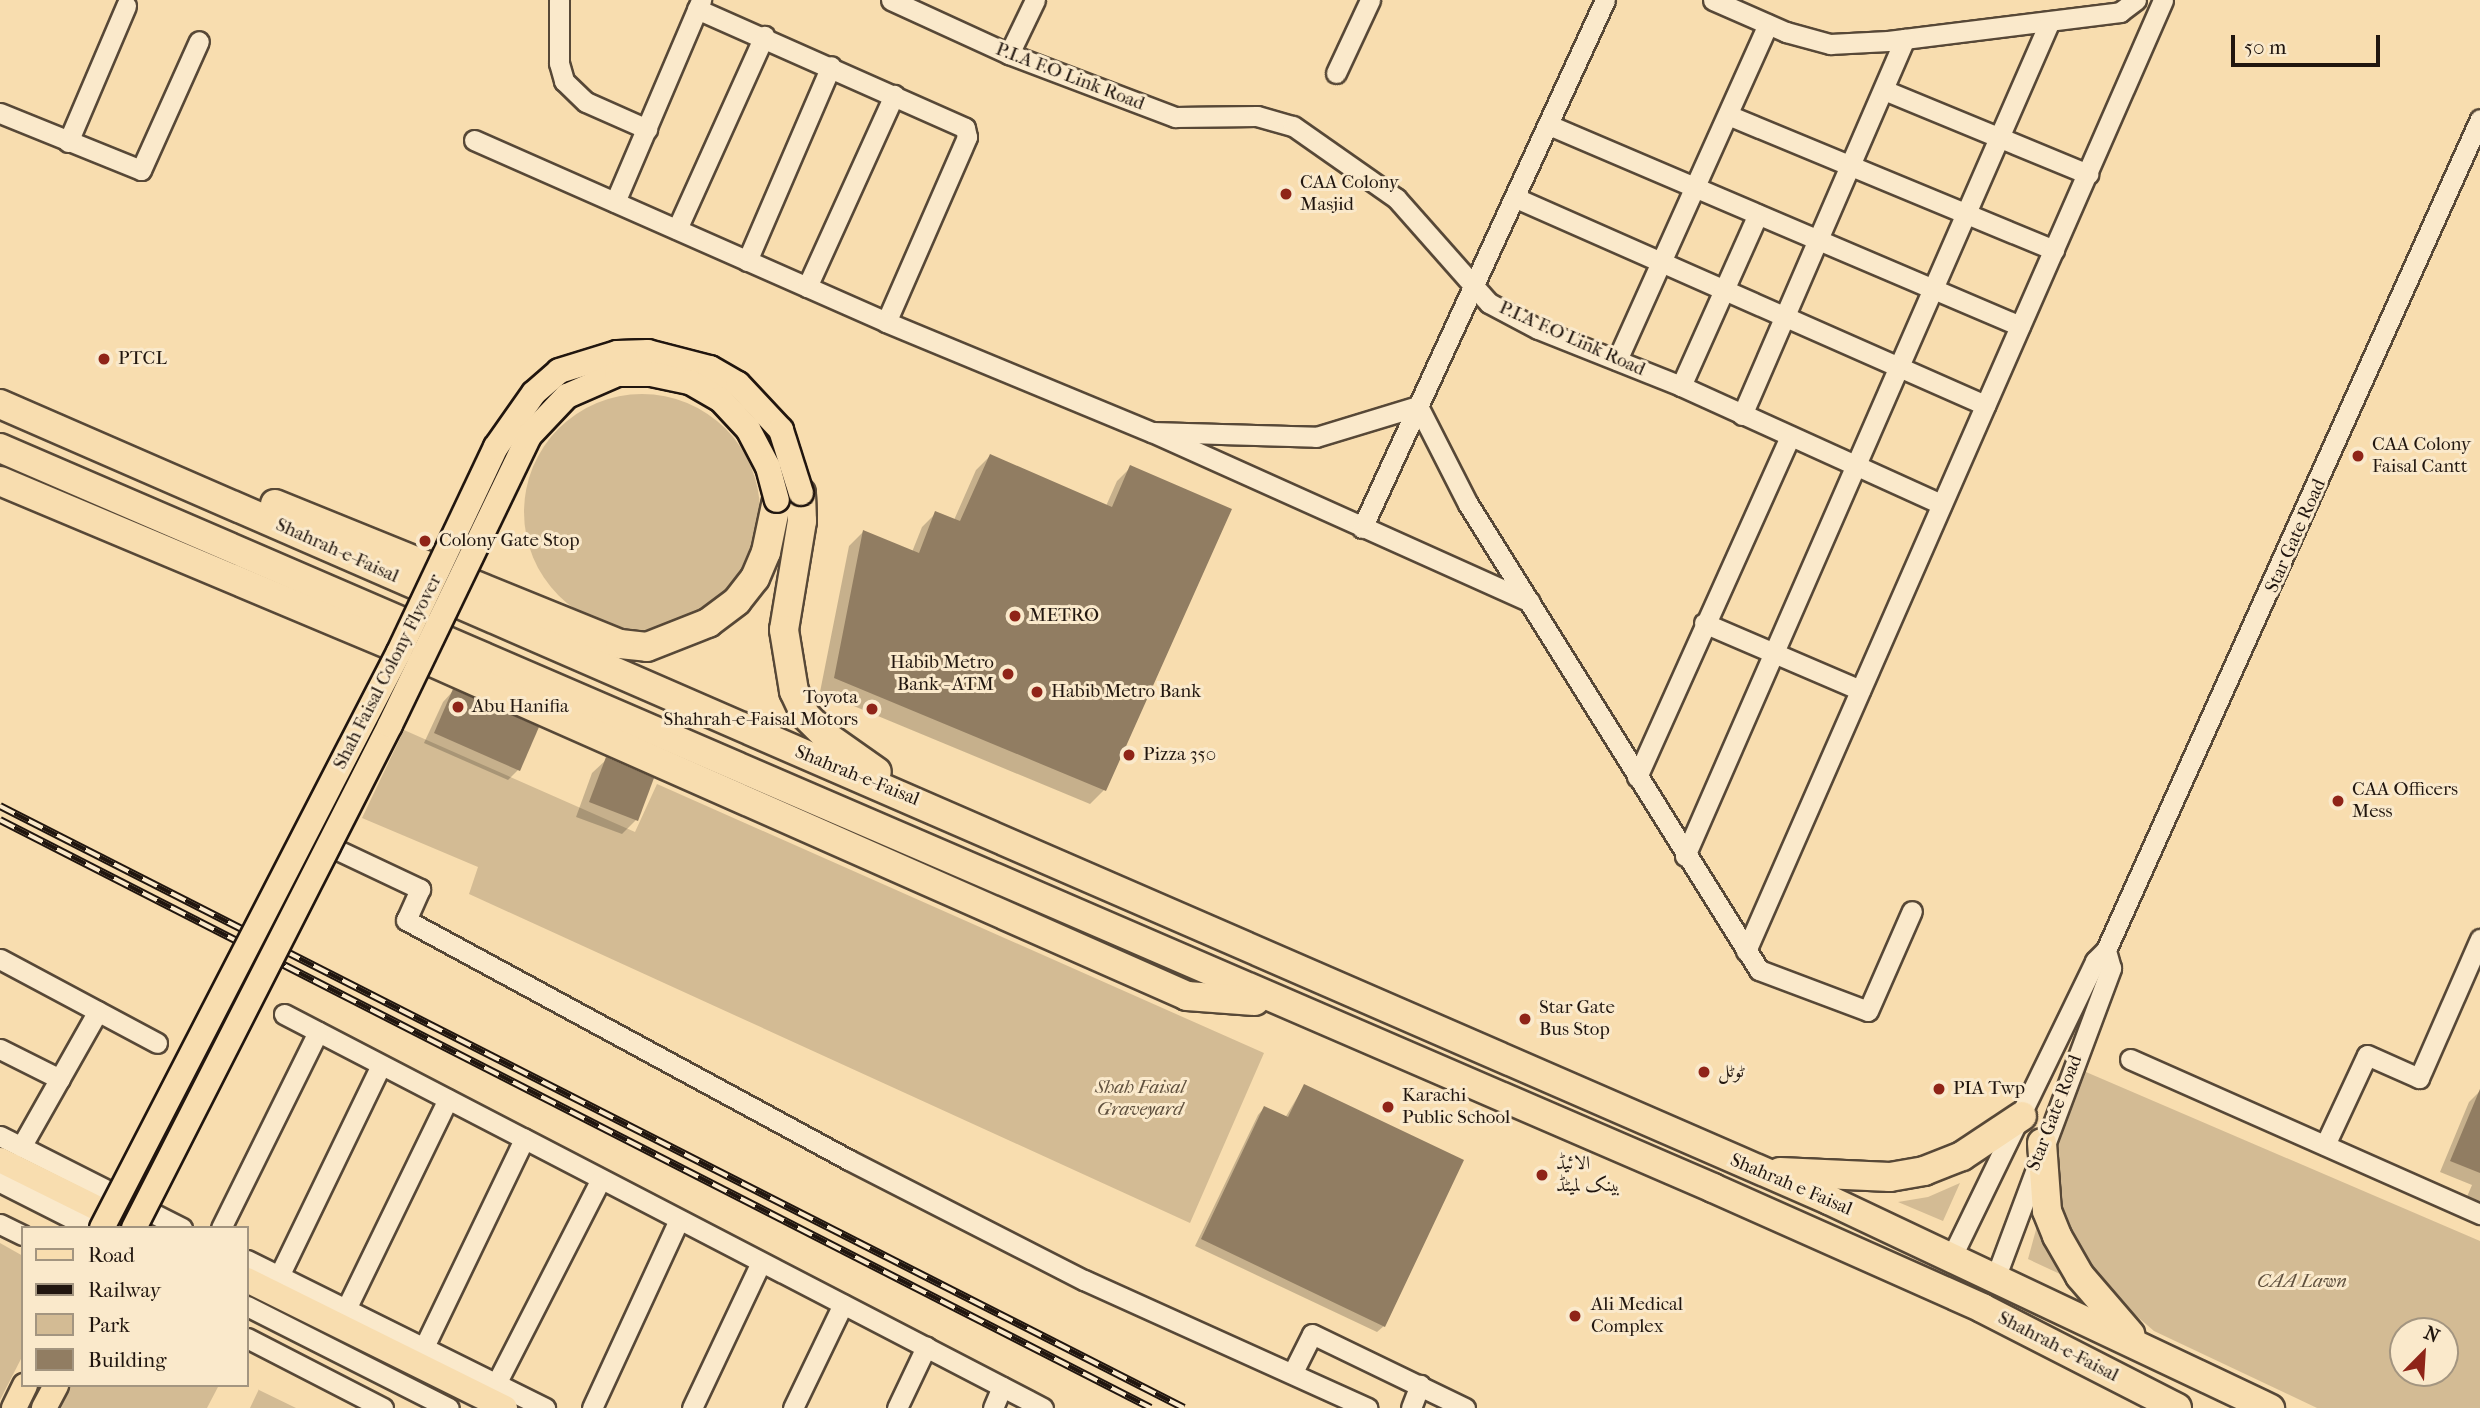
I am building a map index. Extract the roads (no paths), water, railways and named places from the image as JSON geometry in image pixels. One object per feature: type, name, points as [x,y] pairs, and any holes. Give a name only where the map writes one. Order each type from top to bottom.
[{"type":"highway","points":[[0,403],[202,474],[620,644],[647,647],[670,640],[708,623],[737,601],[755,578],[789,496]]},
{"type":"highway","name":"Shahrah-e-Faisal","points":[[0,403],[931,807],[1443,1035]]},
{"type":"highway","name":"Shahrah-e-Faisal","points":[[0,448],[1275,1002]]},
{"type":"highway","points":[[0,481],[412,654],[1187,996],[1275,1002]]},
{"type":"highway","points":[[789,496],[802,520],[783,629],[794,691],[805,715],[826,736],[931,807]]},
{"type":"highway","name":"Shahrah e Faisal","points":[[1275,1002],[1938,1288]]},
{"type":"highway","name":"Shahrah e Faisal","points":[[1443,1035],[1952,1256],[2137,1341]]},
{"type":"highway","points":[[1756,1170],[1890,1177],[1924,1171],[1962,1156],[2021,1116]]},
{"type":"highway","points":[[2042,1143],[2047,1211],[2057,1236],[2080,1276],[2137,1341],[2270,1408]]},
{"type":"highway","name":"Shahrah-e-Faisal","points":[[1938,1288],[2177,1408]]},
{"type":"main road","name":"Shah Faisal Colony Flyover","points":[[101,1223],[529,436],[567,396],[588,384],[617,374],[651,374],[690,382],[720,399],[756,440],[789,496]]},
{"type":"main road","name":"Shah Faisal Colony Flyover","points":[[138,1226],[329,846],[412,654]]},
{"type":"main road","points":[[0,1160],[101,1223]]},
{"type":"main road","points":[[248,1280],[505,1408]]},
{"type":"main road","points":[[14,1408],[24,1387]]},
{"type":"main road","points":[[44,1408],[55,1387]]},
{"type":"street","points":[[559,0],[559,63],[564,81],[586,102],[647,130]]},
{"type":"street","name":"P.I.A F.O Link Road","points":[[891,0],[1009,54],[1175,117],[1257,116],[1293,126],[1396,198],[1475,283],[1489,303],[1538,329],[1681,386],[1789,438],[1941,505]]},
{"type":"street","points":[[1009,54],[1035,0]]},
{"type":"street","points":[[1336,73],[1370,0]]},
{"type":"street","points":[[1362,527],[1517,198],[1605,0]]},
{"type":"street","points":[[1716,1],[1768,24],[1830,44],[1905,39],[2120,12],[2136,0]]},
{"type":"street","points":[[1746,951],[2163,0]]},
{"type":"street","points":[[615,202],[699,5],[959,124],[967,137],[886,322]]},
{"type":"street","points":[[68,142],[125,6]]},
{"type":"street","points":[[1685,856],[1853,466],[2050,21]]},
{"type":"street","points":[[1617,360],[1768,24]]},
{"type":"street","points":[[677,229],[764,36]]},
{"type":"street","points":[[1742,415],[1905,39]]},
{"type":"street","points":[[0,113],[141,170],[199,41]]},
{"type":"street","points":[[747,261],[831,66]]},
{"type":"street","points":[[1884,90],[2088,174]]},
{"type":"street","points":[[807,287],[894,95]]},
{"type":"street","points":[[1728,115],[2054,250]]},
{"type":"street","name":"Star Gate Road","points":[[1952,1256],[2095,961],[2106,950],[2239,664],[2480,120]]},
{"type":"street","points":[[1549,125],[2020,326]]},
{"type":"street","points":[[474,140],[886,322],[1152,432],[1530,602]]},
{"type":"street","points":[[1517,198],[1985,405]]},
{"type":"street","points":[[1681,386],[1758,214]]},
{"type":"street","points":[[1152,432],[1316,437],[1418,406]]},
{"type":"street","points":[[1418,406],[1468,505],[1685,856],[1759,970],[1868,1011],[1912,911]]},
{"type":"street","points":[[1637,777],[1789,438]]},
{"type":"street","points":[[1704,623],[1860,690]]},
{"type":"street","points":[[329,846],[420,889],[406,920],[874,1173],[1084,1279],[1367,1408]]},
{"type":"street","points":[[2325,1145],[2367,1055],[2419,1078],[2480,939]]},
{"type":"street","name":"Star Gate Road","points":[[1996,1276],[2042,1143],[2111,968],[2106,950]]},
{"type":"street","points":[[1,961],[157,1043]]},
{"type":"street","points":[[21,1147],[98,1012]]},
{"type":"street","points":[[284,1014],[1043,1408]]},
{"type":"street","points":[[222,1226],[318,1032]]},
{"type":"street","points":[[0,1049],[60,1079]]},
{"type":"street","points":[[2130,1059],[2480,1214]]},
{"type":"street","points":[[279,1276],[381,1065]]},
{"type":"street","points":[[346,1309],[448,1099]]},
{"type":"street","points":[[0,1136],[178,1226]]},
{"type":"street","points":[[424,1347],[524,1139]]},
{"type":"street","points":[[496,1384],[601,1179]]},
{"type":"street","points":[[0,1182],[101,1223]]},
{"type":"street","points":[[592,1408],[679,1220]]},
{"type":"street","points":[[0,1224],[21,1234]]},
{"type":"street","points":[[248,1260],[545,1408]]},
{"type":"street","points":[[692,1408],[761,1262]]},
{"type":"street","points":[[793,1408],[843,1304]]},
{"type":"street","points":[[248,1307],[449,1408]]},
{"type":"street","points":[[1293,1372],[1312,1334],[1465,1408]]},
{"type":"street","points":[[248,1339],[383,1408]]},
{"type":"street","points":[[897,1408],[926,1347]]},
{"type":"street","points":[[1411,1408],[1420,1385]]},
{"type":"street","points":[[993,1408],[1002,1387]]},
{"type":"railway","points":[[0,806],[1184,1408]]},
{"type":"railway","points":[[0,820],[1151,1408]]},
{"type":"place","name":"CAA Colony Masjid","points":[[1286,194]]},
{"type":"place","name":"PTCL","points":[[104,359]]},
{"type":"place","name":"CAA Colony Faisal Cantt","points":[[2358,456]]},
{"type":"place","name":"Colony Gate Stop","points":[[425,541]]},
{"type":"place","name":"METRO","points":[[1015,616]]},
{"type":"place","name":"Habib Metro Bank - ATM","points":[[1008,674]]},
{"type":"place","name":"Habib Metro Bank","points":[[1037,692]]},
{"type":"place","name":"Abu Hanifia","points":[[458,707]]},
{"type":"place","name":"Toyota Shahrah-e-Faisal Motors","points":[[872,709]]},
{"type":"place","name":"Pizza 350","points":[[1129,755]]},
{"type":"place","name":"CAA Officers Mess","points":[[2338,801]]},
{"type":"place","name":"Star Gate Bus Stop","points":[[1525,1019]]},
{"type":"place","name":"ٹوٹل","points":[[1704,1072]]},
{"type":"place","name":"PIA Twp","points":[[1939,1089]]},
{"type":"place","name":"Karachi Public School","points":[[1388,1107]]},
{"type":"place","name":"الائیڈ بینک لمیٹڈ","points":[[1542,1175]]},
{"type":"place","name":"Ali Medical Complex","points":[[1575,1316]]},
{"type":"park label","name":"Shah Faisal Graveyard","points":[[1140,1099]]},
{"type":"park label","name":"CAA Lawn","points":[[2302,1282]]}]
